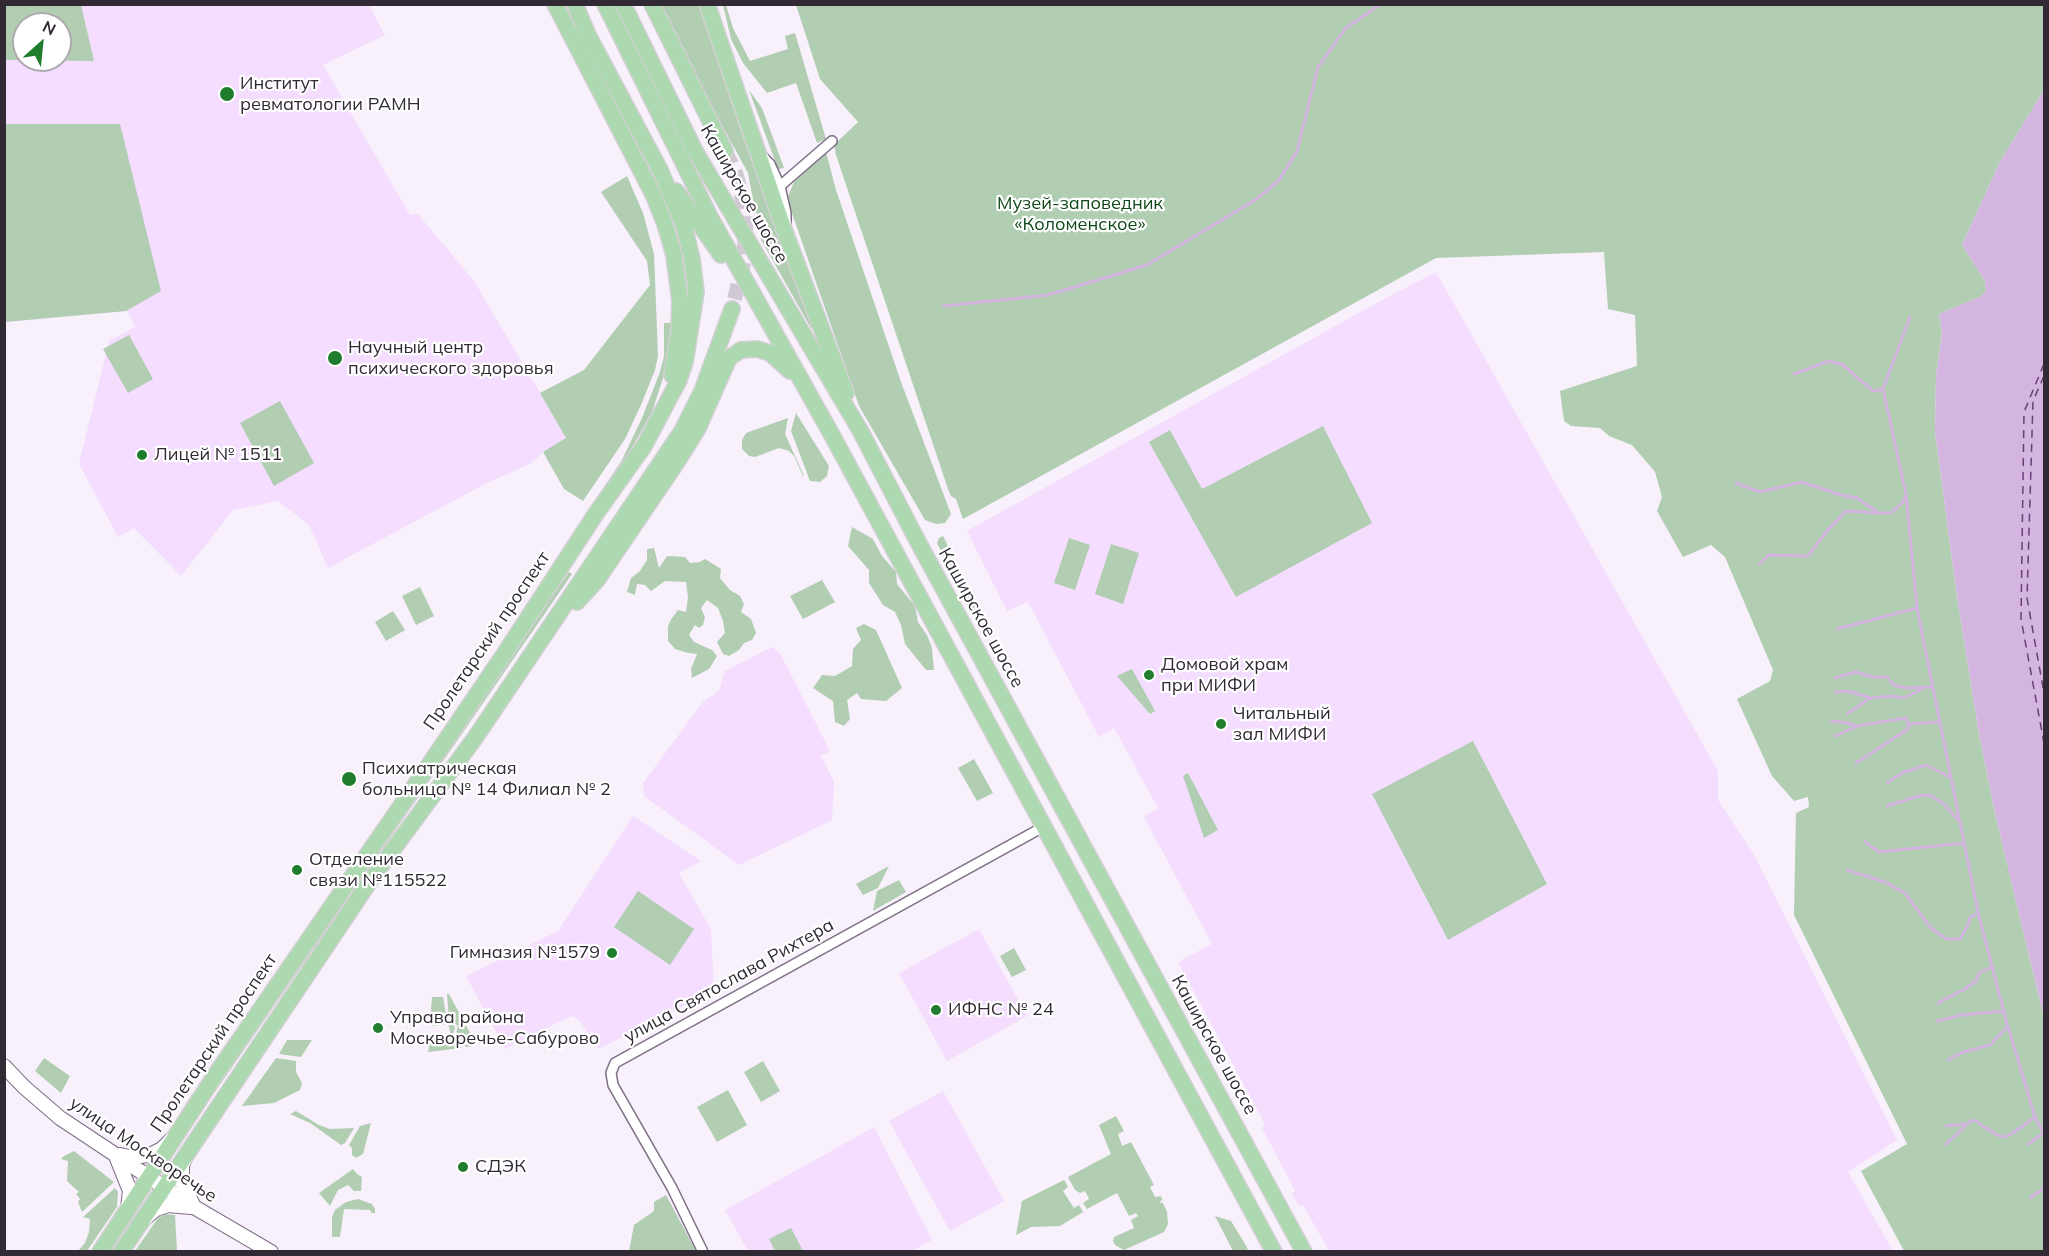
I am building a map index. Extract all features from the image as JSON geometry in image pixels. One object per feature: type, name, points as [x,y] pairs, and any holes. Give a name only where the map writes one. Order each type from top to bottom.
[{"type":"main road","points":[[555,4],[653,194],[674,255],[679,288],[679,330],[672,378],[659,420]]},
{"type":"main road","points":[[574,4],[588,35],[660,170],[756,303]]},
{"type":"main road","name":"Каширское шоссе","points":[[605,4],[710,217],[756,303],[1045,826],[1274,1251]]},
{"type":"main road","name":"Каширское шоссе","points":[[623,4],[695,151],[861,432],[917,540],[1304,1251]]},
{"type":"main road","name":"Каширское шоссе","points":[[652,4],[725,151]]},
{"type":"main road","points":[[707,4],[786,235],[861,432]]},
{"type":"main road","name":"Пролетарский проспект","points":[[100,1251],[172,1139],[644,446],[676,389],[685,362],[696,292],[693,259],[684,226],[660,170]]},
{"type":"main road","points":[[121,1251],[372,878],[475,738],[682,431],[702,391],[732,309]]},
{"type":"main road","points":[[549,630],[597,580],[677,462],[698,428],[725,365],[735,352],[747,349],[770,353],[805,389]]},
{"type":"main road","name":"улица Москворечье","points":[[4,1066],[60,1118],[194,1207],[271,1251]]},
{"type":"main road","points":[[115,1154],[130,1157],[150,1155],[162,1149],[172,1139]]},
{"type":"main road","points":[[188,1149],[182,1165],[182,1182],[194,1207]]},
{"type":"main road","points":[[115,1154],[129,1191],[128,1208]]},
{"type":"main road","points":[[143,1219],[156,1209],[168,1204],[194,1207]]},
{"type":"street","points":[[780,186],[832,141]]},
{"type":"street","points":[[755,147],[770,164],[780,186],[786,213],[786,235]]},
{"type":"street","name":"улица Святослава Рихтера","points":[[703,1251],[665,1176],[613,1084],[611,1073],[615,1063],[1045,826]]},
{"type":"shaded area","points":[[5,5],[369,5],[385,35],[323,65],[410,215],[418,214],[474,281],[567,439],[543,452],[532,463],[487,483],[328,568],[309,525],[278,501],[233,510],[181,576],[134,528],[118,537],[79,464],[109,341],[135,327],[127,311],[5,322]]},
{"type":"shaded area","points":[[2044,90],[2044,1018],[1995,813],[1978,728],[1957,596],[1935,432],[1936,375],[1942,334],[1939,314],[1980,297],[1986,291],[1985,281],[1962,245],[2000,162]]},
{"type":"shaded area","points":[[1436,272],[1718,771],[1718,800],[1753,853],[1897,1140],[1848,1172],[1893,1251],[1329,1251],[1303,1205],[1300,1206],[1291,1194],[1295,1191],[1262,1128],[1265,1124],[1178,962],[1212,944],[1144,817],[1158,808],[1114,728],[1099,737],[1028,602],[1007,611],[967,531]]},
{"type":"shaded area","points":[[772,647],[780,653],[830,751],[821,756],[834,781],[832,820],[739,865],[644,796],[643,783],[703,702],[719,691],[725,671]]},
{"type":"shaded area","name":"Гимназия №1579","points":[[633,816],[701,861],[679,873],[711,929],[714,990],[599,1049],[579,1020],[571,1016],[505,1049],[466,976],[558,931]]},
{"type":"shaded area","points":[[979,929],[1027,1016],[947,1061],[899,973]]},
{"type":"shaded area","points":[[943,1091],[1004,1201],[950,1231],[889,1121]]},
{"type":"shaded area","points":[[874,1127],[932,1240],[912,1251],[748,1251],[725,1210]]},
{"type":"green space","points":[[5,4],[81,5],[94,61],[72,61],[72,12],[12,12],[12,60],[5,60]]},
{"type":"green space","points":[[660,5],[699,5],[745,143],[815,328],[812,330],[760,238],[763,236],[748,173]]},
{"type":"green space","points":[[723,5],[726,5],[733,28],[750,61],[788,49],[785,36],[795,33],[826,139],[817,143],[796,83],[767,93],[743,63],[731,39]]},
{"type":"green space","name":"Музей-заповедник «Коломенское»","points":[[796,5],[2044,5],[2044,90],[2000,162],[1962,245],[1985,281],[1986,291],[1980,297],[1939,314],[1942,334],[1936,375],[1935,432],[1957,596],[1978,728],[1995,813],[2044,1018],[2044,1251],[1904,1251],[1861,1171],[1907,1144],[1794,915],[1796,813],[1809,807],[1808,797],[1794,801],[1772,776],[1737,699],[1770,681],[1773,670],[1725,557],[1711,545],[1683,557],[1657,511],[1662,497],[1655,472],[1632,445],[1609,436],[1600,428],[1571,426],[1564,421],[1560,391],[1637,366],[1635,315],[1608,309],[1604,252],[1436,258],[963,519],[956,499],[949,492],[836,155],[834,145],[858,122],[820,79]]},
{"type":"green space","points":[[749,90],[762,108],[784,168],[778,169]]},
{"type":"green space","points":[[5,124],[120,124],[161,291],[126,311],[5,322]]},
{"type":"green space","points":[[826,152],[836,190],[901,382],[951,514],[945,523],[936,524],[925,520],[859,406],[787,199],[794,182]]},
{"type":"green space","points":[[627,176],[643,213],[654,254],[658,356],[655,370],[625,439],[583,501],[564,489],[543,452],[566,438],[540,393],[584,370],[650,285],[647,261],[601,192]]},
{"type":"green space","points":[[664,323],[672,323],[670,348],[666,369],[652,412],[625,460],[594,506],[590,508],[622,460],[642,418],[664,356]]},
{"type":"green space","points":[[129,335],[153,379],[128,393],[103,349]]},
{"type":"green space","points":[[280,401],[314,463],[274,486],[240,423]]},
{"type":"green space","points":[[796,413],[829,466],[827,476],[820,482],[810,481],[791,431]]},
{"type":"green space","points":[[788,418],[785,434],[804,476],[789,451],[779,448],[755,457],[749,456],[742,449],[742,440],[746,433]]},
{"type":"green space","points":[[1323,426],[1372,523],[1236,597],[1149,442],[1170,430],[1202,489]]},
{"type":"green space","points":[[852,527],[873,539],[882,556],[896,572],[897,584],[915,606],[918,622],[927,635],[932,648],[934,670],[926,670],[905,644],[901,625],[895,612],[883,605],[869,583],[869,570],[848,546]]},
{"type":"green space","points":[[943,536],[983,624],[960,591],[937,543]]},
{"type":"green space","points":[[1069,538],[1090,545],[1075,590],[1054,583]]},
{"type":"green space","points":[[1111,544],[1139,553],[1123,604],[1095,594]]},
{"type":"green space","points":[[654,548],[659,568],[667,556],[685,557],[690,563],[705,559],[721,569],[720,578],[730,590],[740,596],[744,604],[741,612],[751,619],[756,633],[752,640],[744,643],[739,650],[729,656],[723,654],[717,642],[725,633],[723,621],[718,608],[707,600],[701,608],[705,617],[703,625],[699,628],[695,625],[689,635],[694,642],[712,650],[717,656],[709,669],[692,678],[691,669],[697,654],[675,649],[668,641],[668,626],[672,618],[678,610],[686,612],[688,597],[686,582],[665,581],[651,591],[645,585],[637,584],[635,595],[627,592],[631,578],[640,571],[647,560],[647,549]]},
{"type":"green space","points":[[569,572],[572,574],[177,1147],[174,1145]]},
{"type":"green space","points":[[822,580],[835,602],[803,619],[790,596]]},
{"type":"green space","points":[[420,587],[434,616],[416,625],[402,596]]},
{"type":"green space","points":[[393,611],[405,630],[386,641],[375,622]]},
{"type":"green space","points":[[864,624],[876,630],[902,688],[886,701],[861,699],[857,693],[847,700],[850,719],[844,726],[835,722],[833,701],[813,688],[822,675],[835,676],[852,666],[853,649],[861,640],[856,628]]},
{"type":"green space","points":[[1132,669],[1155,711],[1150,714],[1117,676]]},
{"type":"green space","points":[[1473,741],[1547,884],[1448,940],[1372,794]]},
{"type":"green space","points":[[974,759],[993,793],[977,801],[958,768]]},
{"type":"green space","points":[[1188,773],[1218,830],[1204,838],[1183,776]]},
{"type":"green space","points":[[889,866],[878,888],[863,895],[856,884]]},
{"type":"green space","points":[[899,880],[906,892],[873,911],[877,891]]},
{"type":"green space","points":[[638,891],[694,929],[670,965],[614,927]]},
{"type":"green space","points":[[1014,948],[1026,970],[1012,977],[1000,956]]},
{"type":"green space","points":[[447,994],[475,1042],[473,1046],[466,1047],[455,1037],[458,1026],[449,1019]]},
{"type":"green space","points":[[432,997],[443,997],[447,1021],[455,1027],[452,1037],[462,1048],[428,1052],[433,1037],[451,1034],[448,1024],[433,1026]]},
{"type":"green space","points":[[287,1040],[312,1040],[301,1057],[279,1054]]},
{"type":"green space","points":[[44,1058],[70,1076],[61,1093],[35,1071]]},
{"type":"green space","points":[[276,1058],[296,1061],[296,1072],[302,1083],[300,1090],[274,1103],[242,1106]]},
{"type":"green space","points":[[763,1061],[780,1091],[761,1102],[744,1072]]},
{"type":"green space","points":[[728,1090],[747,1125],[717,1142],[697,1107]]},
{"type":"green space","points":[[296,1111],[330,1129],[354,1128],[345,1143],[341,1145],[310,1123],[290,1114]]},
{"type":"green space","points":[[1116,1116],[1124,1131],[1118,1134],[1122,1146],[1131,1142],[1154,1185],[1150,1187],[1155,1197],[1161,1196],[1162,1200],[1159,1202],[1163,1203],[1167,1212],[1168,1224],[1164,1232],[1124,1250],[1115,1245],[1114,1237],[1134,1228],[1131,1220],[1138,1216],[1136,1213],[1129,1216],[1117,1193],[1087,1209],[1083,1203],[1089,1199],[1085,1191],[1080,1193],[1075,1190],[1068,1177],[1111,1154],[1099,1125]]},
{"type":"green space","points":[[371,1123],[363,1154],[356,1158],[352,1155],[352,1148],[349,1145],[360,1126]]},
{"type":"green space","points":[[74,1151],[114,1182],[82,1212],[78,1202],[80,1199],[76,1194],[79,1192],[67,1181],[68,1161],[61,1159]]},
{"type":"green space","points":[[353,1169],[362,1177],[361,1191],[354,1191],[348,1185],[338,1190],[330,1206],[319,1193]]},
{"type":"green space","points":[[1064,1180],[1068,1187],[1063,1191],[1074,1208],[1079,1205],[1083,1212],[1060,1226],[1031,1227],[1016,1235],[1022,1201]]},
{"type":"green space","points":[[115,1188],[118,1192],[117,1207],[87,1251],[78,1251],[85,1243],[89,1232],[90,1219],[83,1217]]},
{"type":"green space","points":[[666,1195],[696,1251],[629,1251],[634,1225],[654,1211],[654,1202]]},
{"type":"green space","points":[[358,1199],[372,1204],[375,1213],[370,1210],[344,1209],[340,1237],[332,1237],[332,1217],[335,1210],[346,1202]]},
{"type":"green space","points":[[165,1214],[175,1215],[177,1251],[135,1251],[158,1218]]},
{"type":"green space","points":[[1215,1216],[1231,1221],[1248,1249],[1233,1251]]},
{"type":"green space","points":[[791,1228],[803,1251],[775,1251],[769,1239]]},
{"type":"waterway","points":[[944,306],[1048,295],[1147,265],[1257,199],[1280,179],[1297,151],[1318,67],[1346,28],[1381,4]]},
{"type":"waterway","points":[[1910,317],[1883,389],[1906,494],[1917,608],[1978,912],[2006,1020],[2035,1117],[2044,1134]]},
{"type":"waterway","points":[[1794,374],[1829,361],[1843,365],[1873,391],[1883,389]]},
{"type":"waterway","points":[[1736,483],[1760,492],[1802,482],[1857,498],[1879,513],[1891,513],[1905,497]]},
{"type":"waterway","points":[[1759,564],[1769,555],[1808,556],[1846,511],[1879,513]]},
{"type":"waterway","points":[[1837,629],[1917,608]]},
{"type":"waterway","points":[[1835,678],[1855,672],[1873,677],[1887,677],[1894,685],[1907,688],[1932,687]]},
{"type":"waterway","points":[[1835,692],[1848,691],[1870,698],[1891,696],[1904,698],[1922,689]]},
{"type":"waterway","points":[[1847,714],[1870,698]]},
{"type":"waterway","points":[[1832,721],[1856,726],[1906,718],[1908,724],[1940,722]]},
{"type":"waterway","points":[[1856,763],[1908,729],[1908,724]]},
{"type":"waterway","points":[[1835,736],[1855,727]]},
{"type":"waterway","points":[[1887,783],[1902,773],[1926,765],[1950,777]]},
{"type":"waterway","points":[[1887,806],[1918,796],[1930,795],[1944,804],[1958,820]]},
{"type":"waterway","points":[[1865,842],[1879,852],[1964,843]]},
{"type":"waterway","points":[[1847,870],[1885,882],[1905,893],[1930,927],[1946,939],[1960,939],[1970,917],[1978,913]]},
{"type":"waterway","points":[[1938,1003],[1965,989],[1976,981],[1979,973],[1992,967]]},
{"type":"waterway","points":[[1937,1021],[1962,1015],[2003,1011]]},
{"type":"waterway","points":[[1948,1060],[1963,1052],[1990,1045],[2007,1027]]},
{"type":"waterway","points":[[1946,1144],[1972,1120],[2004,1137],[2035,1117]]},
{"type":"waterway","points":[[1946,1126],[1965,1124]]},
{"type":"waterway","points":[[2028,1144],[2044,1133]]},
{"type":"waterway","points":[[2030,1198],[2044,1188]]},
{"type":"ferry route","points":[[2044,364],[2024,412],[2021,619],[2044,743]]},
{"type":"ferry route","points":[[2044,376],[2033,401],[2027,598],[2044,693]]},
{"type":"tunnel","points":[[725,151],[736,174],[746,214],[744,261],[732,309]]},
{"type":"place","name":"Институт ревматологии РАМН","points":[[227,94]]},
{"type":"place","name":"Научный центр психического здоровья","points":[[335,358]]},
{"type":"place","name":"Лицей № 1511","points":[[142,455]]},
{"type":"place","name":"Домовой храм при МИФИ","points":[[1149,675]]},
{"type":"place","name":"Читальный зал МИФИ","points":[[1221,724]]},
{"type":"place","name":"Психиатрическая больница № 14 Филиал № 2","points":[[349,779]]},
{"type":"place","name":"Отделение связи №115522","points":[[297,870]]},
{"type":"place","name":"Гимназия №1579","points":[[612,953]]},
{"type":"place","name":"ИФНС № 24","points":[[936,1010]]},
{"type":"place","name":"Управа района Москворечье-Сабурово","points":[[378,1028]]},
{"type":"place","name":"СДЭК","points":[[463,1167]]}]
